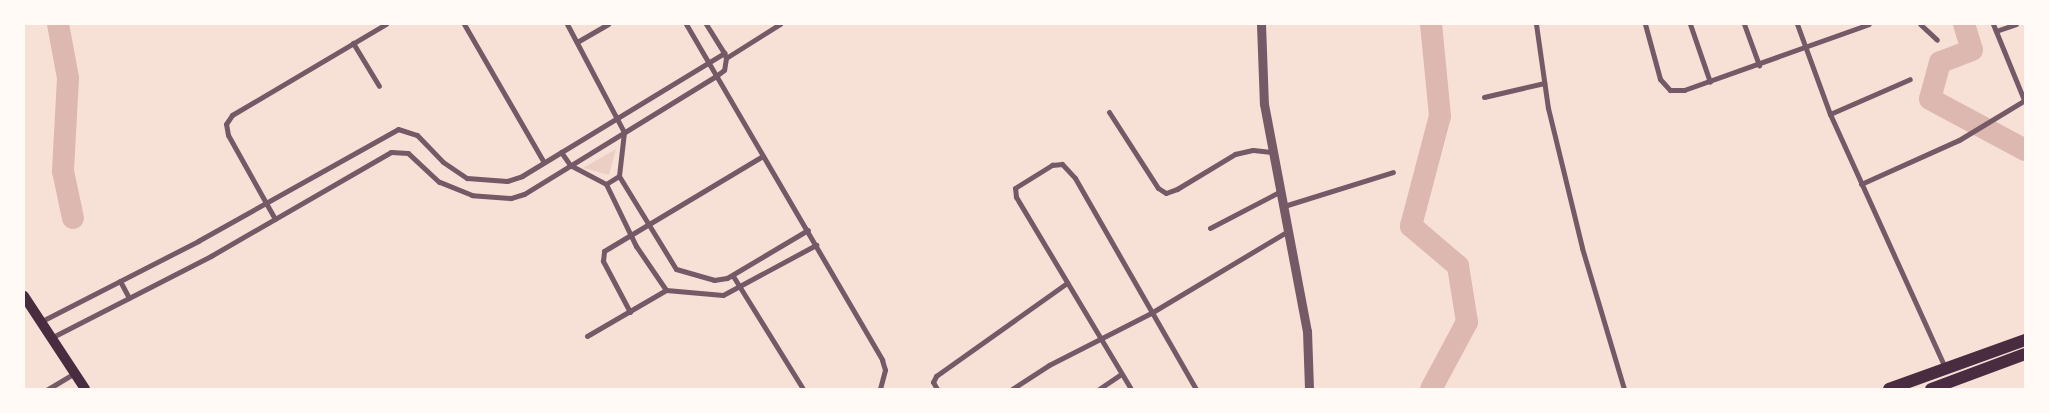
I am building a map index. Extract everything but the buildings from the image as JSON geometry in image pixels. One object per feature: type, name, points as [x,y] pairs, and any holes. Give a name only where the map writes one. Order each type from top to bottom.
[{"type":"highway","points":[[1889,389],[2025,340]]},
{"type":"highway","points":[[1931,389],[2025,354]]},
{"type":"main road","points":[[24,296],[85,389]]},
{"type":"street","points":[[275,219],[228,135],[226,124],[238,108],[386,24]]},
{"type":"street","points":[[464,24],[543,162]]},
{"type":"street","points":[[566,24],[619,117],[624,132],[619,176],[676,269],[714,280],[733,276],[808,230]]},
{"type":"street","points":[[577,42],[608,24]]},
{"type":"street","points":[[686,24],[808,230],[882,360],[885,370],[880,389]]},
{"type":"street","points":[[51,338],[275,219],[391,152],[408,153],[439,182],[453,189],[489,198],[511,198],[524,194],[724,70],[725,55],[706,24]]},
{"type":"street","points":[[40,322],[266,204],[398,129],[417,135],[443,162],[467,178],[507,180],[522,176],[709,63],[780,24]]},
{"type":"street","points":[[1260,24],[1264,104],[1308,331],[1309,389]]},
{"type":"street","points":[[1536,24],[1544,83],[1582,248],[1624,389]]},
{"type":"street","points":[[1645,24],[1664,86],[1684,90],[1806,49],[1869,24]]},
{"type":"street","points":[[1690,24],[1710,82]]},
{"type":"street","points":[[1744,24],[1759,65]]},
{"type":"street","points":[[1797,24],[1830,114],[1945,368]]},
{"type":"street","points":[[1920,24],[1937,40]]},
{"type":"street","points":[[1861,184],[1959,140],[2024,100],[1993,24]]},
{"type":"street","points":[[1996,31],[2016,24]]},
{"type":"street","points":[[353,43],[379,86]]},
{"type":"street","points":[[1830,114],[1910,79]]},
{"type":"street","points":[[1484,97],[1544,83]]},
{"type":"street","points":[[1109,112],[1158,188],[1166,193],[1177,189],[1235,154],[1253,150],[1273,152]]},
{"type":"street","points":[[561,152],[570,165],[606,184],[630,234],[666,290]]},
{"type":"street","points":[[630,312],[602,254],[630,234],[763,156]]},
{"type":"street","points":[[1131,389],[1100,340],[1014,191],[1014,188],[1058,164],[1066,166],[1075,178],[1196,389]]},
{"type":"street","points":[[1284,206],[1392,172]]},
{"type":"street","points":[[606,184],[619,176]]},
{"type":"street","points":[[1210,228],[1281,191]]},
{"type":"street","points":[[1012,389],[1049,365],[1151,313],[1288,231]]},
{"type":"street","points":[[587,336],[666,290],[723,296],[742,288],[816,245]]},
{"type":"street","points":[[733,276],[803,389]]},
{"type":"street","points":[[120,281],[129,298]]},
{"type":"street","points":[[937,389],[933,378],[1067,283]]},
{"type":"street","points":[[48,389],[75,373]]},
{"type":"street","points":[[1099,389],[1121,374]]},
{"type":"shaded area","points":[[616,149],[609,175],[583,168]]},
{"type":"waterway","points":[[58,24],[68,78],[63,171],[73,218]]},
{"type":"waterway","points":[[1431,24],[1440,116],[1411,226],[1458,266],[1467,322],[1431,389]]},
{"type":"waterway","points":[[1964,24],[1972,50],[1940,62],[1930,99],[2025,150]]}]
